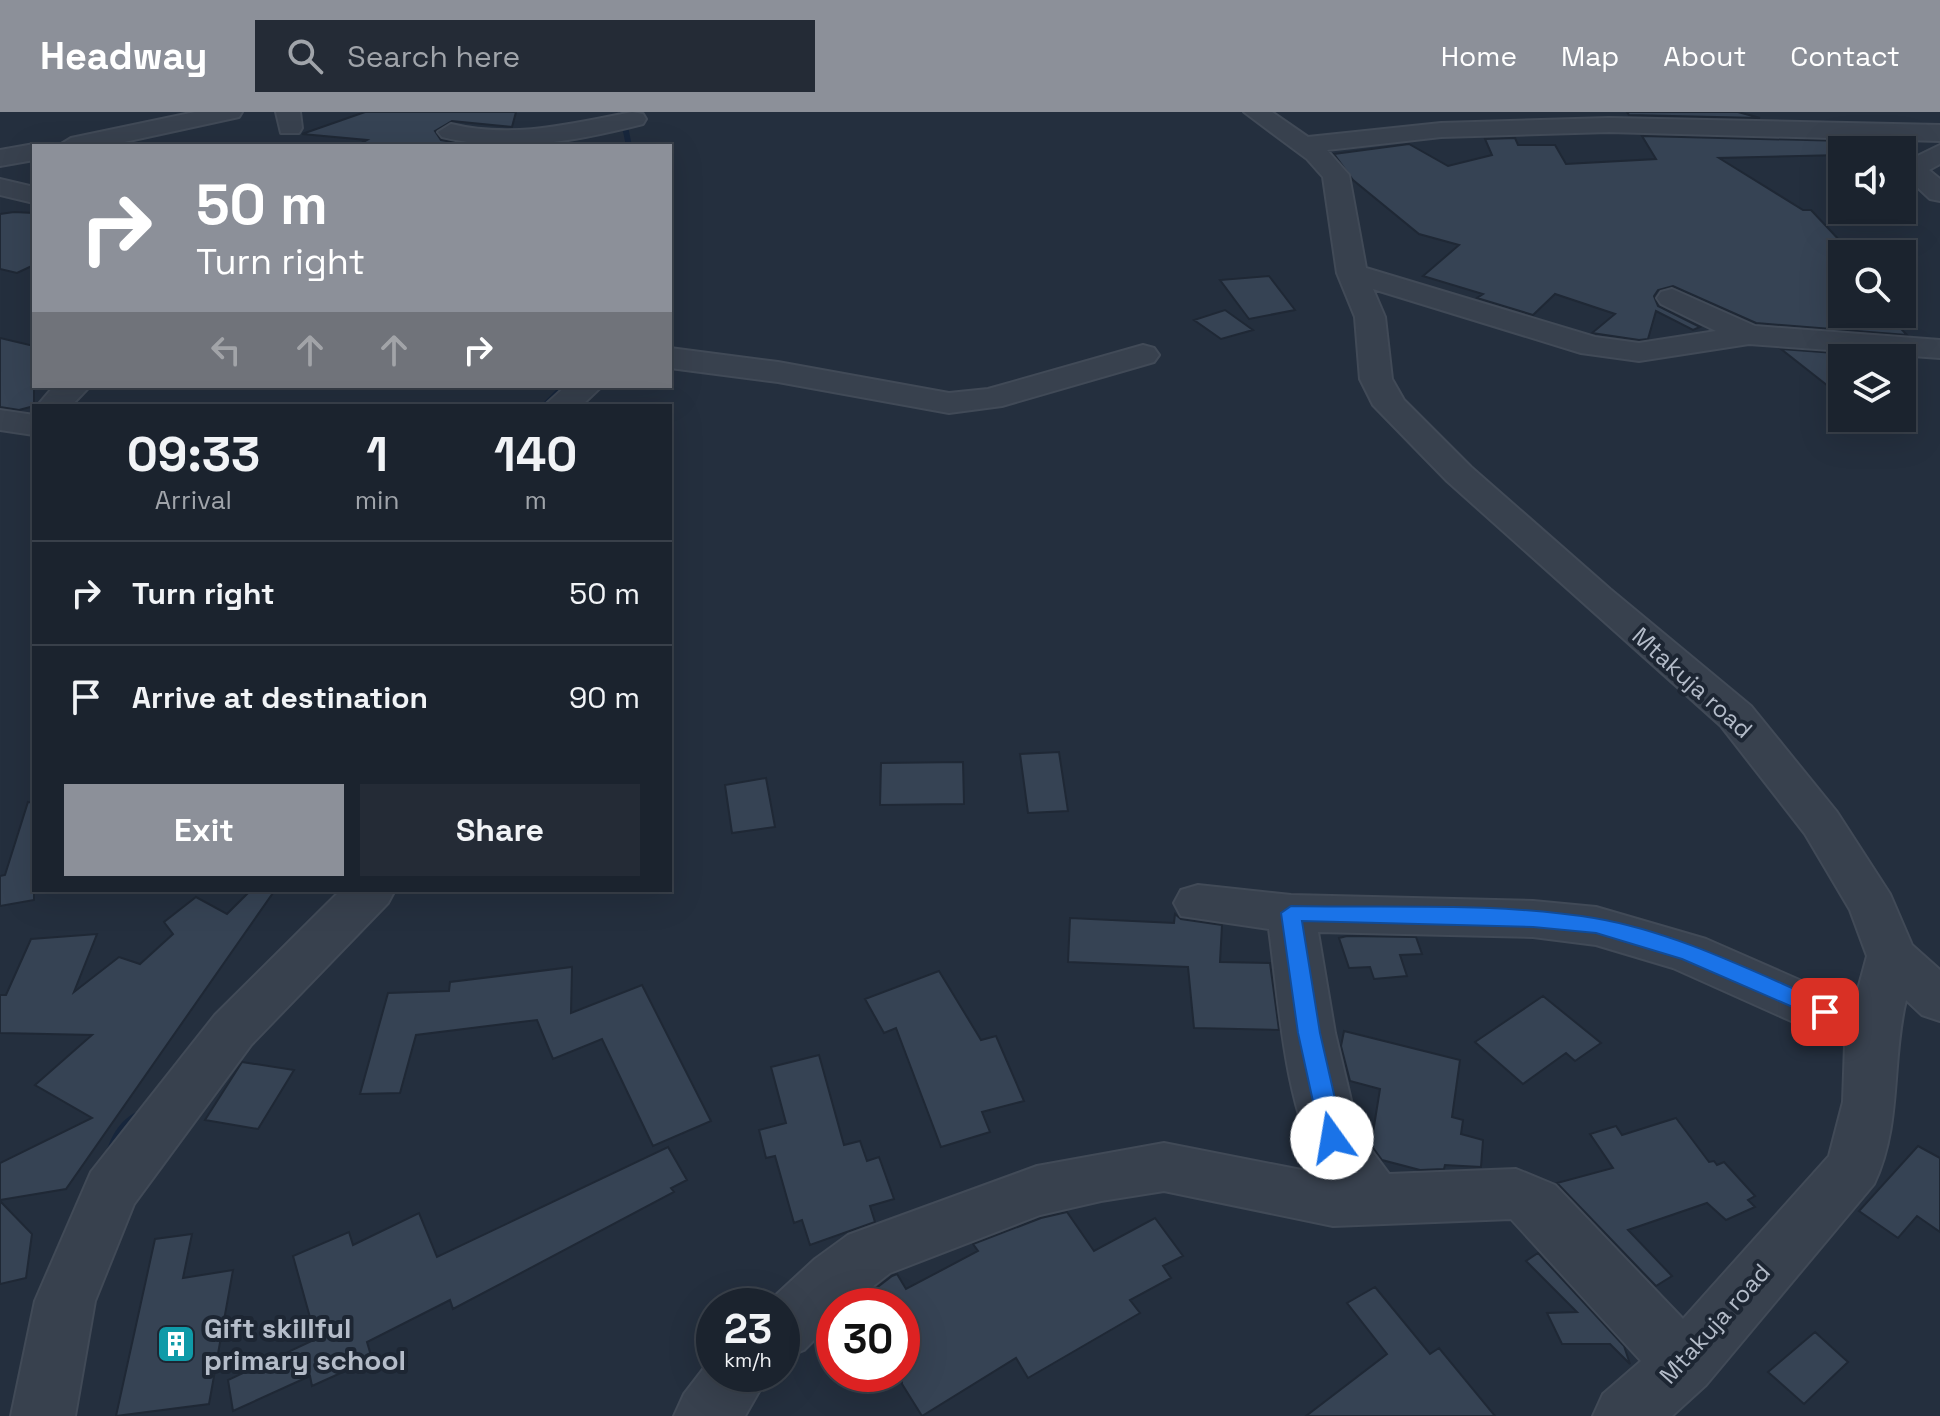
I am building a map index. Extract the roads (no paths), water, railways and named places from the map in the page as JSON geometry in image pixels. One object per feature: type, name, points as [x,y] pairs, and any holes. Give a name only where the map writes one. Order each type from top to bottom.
[{"type":"street","points":[[80,144],[230,112]]},
{"type":"street","name":"Mtakuja road","points":[[1256,112],[1305,145],[1336,175],[1352,273],[1370,317],[1376,379],[1390,405],[1459,474],[1596,597],[1736,716],[1821,823],[1873,907],[1892,956],[1872,1034],[1870,1102],[1854,1167],[1684,1364],[1625,1416]]},
{"type":"street","points":[[451,132],[486,140],[530,139],[633,116],[638,144]]},
{"type":"street","points":[[1305,145],[1441,130],[1609,125],[1940,133]]},
{"type":"street","points":[[0,158],[32,152]]},
{"type":"street","points":[[1940,153],[1912,169],[1940,193]]},
{"type":"street","points":[[0,187],[32,195]]},
{"type":"street","points":[[1352,273],[1592,346],[1639,352],[1749,335],[1940,349]]},
{"type":"street","points":[[1672,298],[1749,335]]},
{"type":"street","points":[[672,358],[778,372],[949,403],[990,399],[1143,355]]},
{"type":"street","points":[[55,404],[72,388]]},
{"type":"street","points":[[564,404],[584,388]]},
{"type":"street","points":[[0,420],[32,425]]},
{"type":"street","points":[[43,1416],[65,1301],[111,1190],[233,1030],[369,892]]},
{"type":"street","points":[[1198,903],[1291,913],[1533,919],[1596,926],[1688,953],[1872,1034]]},
{"type":"street","points":[[1291,913],[1309,1033],[1332,1138],[1346,1164],[1377,1201]]},
{"type":"street","points":[[1892,956],[1940,1001]]},
{"type":"street","points":[[800,1313],[836,1278],[869,1254],[1037,1191],[1101,1176],[1164,1167],[1228,1178],[1310,1198],[1377,1201],[1516,1194],[1535,1203],[1684,1364]]},
{"type":"street","points":[[706,1416],[724,1392]]},
{"type":"waterway","points":[[622,112],[629,144]]},
{"type":"waterway","points":[[546,404],[562,388]]},
{"type":"waterway","points":[[113,1149],[119,1134],[136,1117]]},
{"type":"place","name":"Gift skillful primary school","points":[[176,1344]]}]
